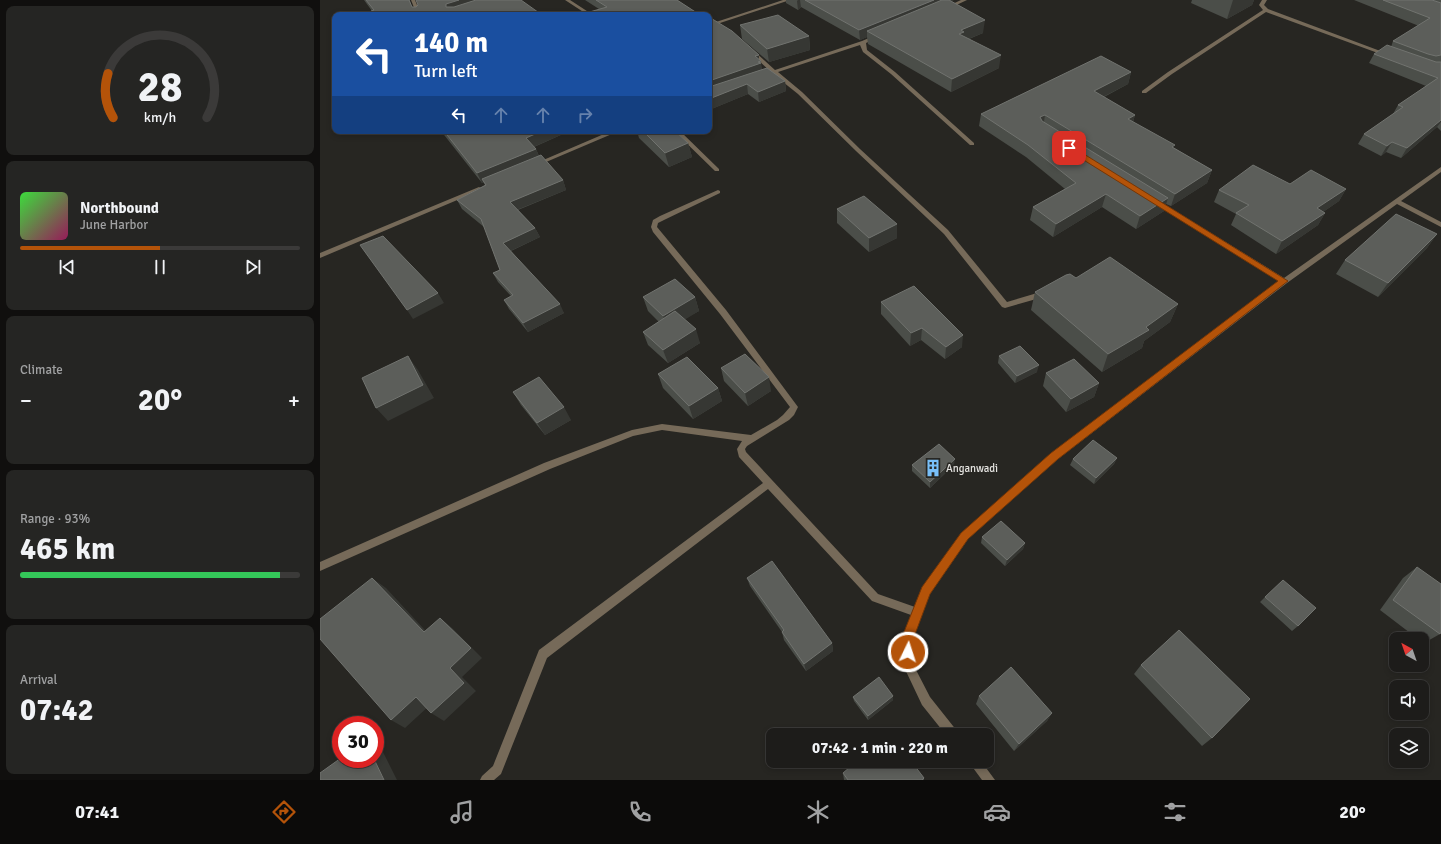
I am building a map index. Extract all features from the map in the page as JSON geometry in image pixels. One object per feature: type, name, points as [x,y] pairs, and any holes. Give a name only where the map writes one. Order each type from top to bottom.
[{"type":"street","points":[[413,0],[418,12]]},
{"type":"street","points":[[567,0],[586,12]]},
{"type":"street","points":[[721,25],[718,22],[788,0]]},
{"type":"street","points":[[937,12],[965,0]]},
{"type":"street","points":[[1266,0],[1261,5],[1266,10],[1392,56]]},
{"type":"street","points":[[1144,92],[1170,73],[1266,10]]},
{"type":"street","points":[[762,76],[864,42],[886,32]]},
{"type":"street","points":[[864,42],[863,45],[865,51],[893,73],[972,144]]},
{"type":"street","points":[[745,46],[800,93],[858,150],[946,232],[1005,305],[1049,293]]},
{"type":"street","points":[[529,168],[609,134]]},
{"type":"street","points":[[680,134],[717,170]]},
{"type":"street","points":[[947,728],[926,701],[909,667],[908,637],[926,591],[965,536],[1055,456],[1284,281],[1441,169]]},
{"type":"street","points":[[320,256],[485,187]]},
{"type":"street","points":[[718,192],[662,218],[655,222],[654,227],[723,312],[794,407],[793,413],[744,444],[741,449],[742,454],[875,598],[918,613]]},
{"type":"street","points":[[1150,198],[1284,281]]},
{"type":"street","points":[[1397,201],[1441,225]]},
{"type":"street","points":[[320,567],[547,466],[632,433],[662,427],[751,440]]},
{"type":"street","points":[[486,780],[497,770],[543,654],[769,483]]},
{"type":"street","points":[[980,768],[989,780]]},
{"type":"building","points":[[366,0],[409,0],[412,7],[416,7],[418,5],[416,0],[459,0],[446,4],[446,7],[454,7],[476,0],[521,0],[538,12],[371,11],[374,10]]},
{"type":"building","points":[[596,0],[677,0],[695,12],[590,12],[607,7]]},
{"type":"building","points":[[805,0],[934,0],[859,30]]},
{"type":"building","points":[[942,0],[949,0],[985,20],[961,30],[964,32],[959,34],[1001,55],[952,79],[867,31]]},
{"type":"building","points":[[1383,0],[1432,0],[1441,3],[1441,55],[1436,56],[1428,54],[1393,41],[1430,18]]},
{"type":"building","points":[[778,15],[809,36],[767,49],[740,25]]},
{"type":"building","points":[[712,19],[732,31],[759,55],[755,56],[761,61],[758,62],[761,63],[712,80]]},
{"type":"building","points":[[1387,45],[1436,62],[1441,62],[1441,120],[1407,148],[1392,142],[1387,146],[1364,134],[1403,107],[1398,105],[1438,78],[1374,54]]},
{"type":"building","points":[[1101,56],[1131,72],[1094,91],[1135,115],[1128,119],[1175,145],[1172,147],[1212,170],[1175,194],[1045,115],[1040,117],[1042,121],[1168,198],[1140,216],[1106,194],[1056,224],[1033,207],[1076,183],[1028,145],[981,114]]},
{"type":"building","points":[[767,68],[785,81],[758,92],[747,84],[712,98],[712,86]]},
{"type":"building","points":[[446,134],[535,134],[526,138],[536,149],[477,173]]},
{"type":"building","points":[[646,134],[678,134],[688,143],[665,153]]},
{"type":"building","points":[[541,155],[563,180],[510,202],[535,228],[503,243],[560,304],[523,323],[504,300],[513,295],[493,273],[500,270],[481,219],[457,200],[486,185],[482,179]]},
{"type":"building","points":[[1253,165],[1290,184],[1311,170],[1346,189],[1317,208],[1325,213],[1282,241],[1236,213],[1249,205],[1219,190]]},
{"type":"building","points":[[864,196],[897,224],[869,238],[837,209]]},
{"type":"building","points":[[1396,214],[1437,234],[1388,283],[1345,260]]},
{"type":"building","points":[[383,236],[438,293],[407,310],[360,245]]},
{"type":"building","points":[[1110,257],[1178,304],[1146,327],[1149,330],[1108,354],[1035,292],[1066,275],[1070,274],[1076,278]]},
{"type":"building","points":[[675,279],[695,297],[663,316],[643,297]]},
{"type":"building","points":[[914,286],[963,335],[946,347],[922,328],[911,333],[881,302]]},
{"type":"building","points":[[675,311],[696,329],[663,350],[643,332]]},
{"type":"building","points":[[1020,346],[1039,365],[1017,376],[999,356]]},
{"type":"building","points":[[745,354],[769,377],[745,393],[721,368]]},
{"type":"building","points":[[408,356],[423,385],[376,408],[362,378]]},
{"type":"building","points":[[687,357],[718,388],[689,406],[658,374]]},
{"type":"building","points":[[1074,359],[1099,383],[1071,399],[1046,373]]},
{"type":"building","points":[[539,377],[564,407],[537,423],[513,392]]},
{"type":"building","points":[[1093,440],[1117,458],[1096,478],[1073,459]]},
{"type":"building","name":"Anganwadi","points":[[939,444],[955,459],[930,482],[912,465]]},
{"type":"building","points":[[1001,521],[1025,543],[1007,560],[982,537]]},
{"type":"building","points":[[772,561],[832,643],[804,664],[782,632],[784,630],[747,578]]},
{"type":"building","points":[[1417,567],[1441,584],[1440,634],[1393,600]]},
{"type":"building","points":[[372,578],[424,632],[440,618],[471,648],[450,668],[464,683],[431,713],[416,697],[391,720],[320,639],[320,619]]},
{"type":"building","points":[[1283,580],[1316,608],[1298,626],[1265,597]]},
{"type":"building","points":[[1179,630],[1250,699],[1212,738],[1141,665]]},
{"type":"building","points":[[1011,667],[1052,713],[1019,744],[979,696]]},
{"type":"building","points":[[879,677],[893,696],[868,716],[853,697]]},
{"type":"building","points":[[332,764],[332,768],[378,768],[384,780],[320,780],[320,773]]},
{"type":"building","points":[[849,768],[916,768],[924,778],[922,780],[848,780],[843,773]]},
{"type":"place","name":"Anganwadi","points":[[933,468]]},
{"type":"route","points":[[908,652],[908,637],[926,591],[965,536],[1055,456],[1284,281],[1069,148]]}]
